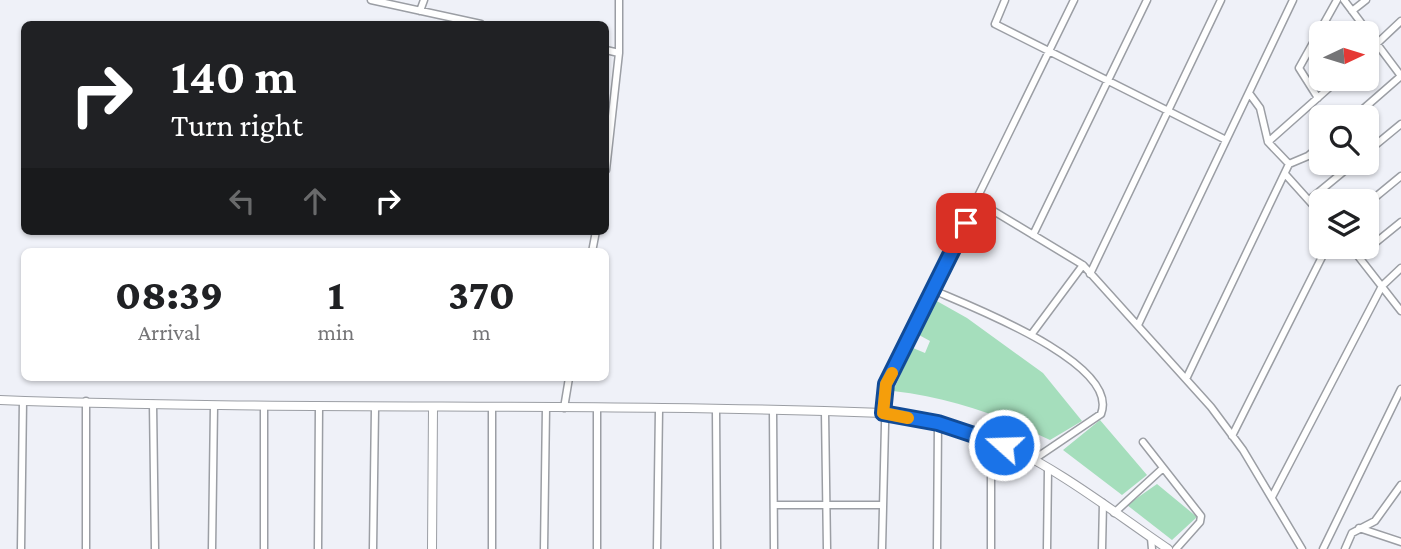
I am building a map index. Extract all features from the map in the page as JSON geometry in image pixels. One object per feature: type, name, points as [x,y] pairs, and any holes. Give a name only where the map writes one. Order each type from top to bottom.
[{"type":"main road","points":[[0,400],[375,409],[492,407],[883,413],[938,423],[991,439],[1033,460],[1103,503],[1168,549]]},
{"type":"main road","points":[[432,549],[433,408]]},
{"type":"street","points":[[371,0],[467,21]]},
{"type":"street","points":[[421,11],[424,0]]},
{"type":"street","points":[[609,143],[619,53],[619,0]]},
{"type":"street","points":[[1005,0],[995,24],[1226,140]]},
{"type":"street","points":[[882,549],[883,413],[886,384],[1074,0]]},
{"type":"street","points":[[1033,235],[1147,0]]},
{"type":"street","points":[[1090,274],[1221,0]]},
{"type":"street","points":[[1138,326],[1293,0]]},
{"type":"street","points":[[1318,98],[1299,68],[1337,0]]},
{"type":"street","points":[[1344,0],[1359,21]]},
{"type":"street","points":[[1352,11],[1366,0]]},
{"type":"street","points":[[1379,41],[1401,21]]},
{"type":"street","points":[[1368,105],[1401,76],[1379,50]]},
{"type":"street","points":[[609,51],[619,53]]},
{"type":"street","points":[[1268,142],[1326,91]]},
{"type":"street","points":[[1249,93],[1261,108],[1268,142],[1289,164]]},
{"type":"street","points":[[1379,142],[1401,124]]},
{"type":"street","points":[[1187,377],[1289,164],[1309,155]]},
{"type":"street","points":[[1285,174],[1309,200]]},
{"type":"street","points":[[1322,189],[1339,175]]},
{"type":"street","points":[[1379,194],[1401,176]]},
{"type":"street","points":[[977,201],[1083,265],[1187,377],[1232,436],[1302,549]]},
{"type":"street","points":[[1379,240],[1401,222]]},
{"type":"street","points":[[1232,436],[1321,259]]},
{"type":"street","points":[[1361,259],[1401,310]]},
{"type":"street","points":[[1031,335],[1083,265]]},
{"type":"street","points":[[1272,497],[1382,286],[1401,268]]},
{"type":"street","points":[[933,290],[1031,335],[1078,364],[1099,391],[1103,408],[1101,414],[1033,460]]},
{"type":"street","points":[[564,408],[568,381]]},
{"type":"street","points":[[1324,549],[1401,389]]},
{"type":"street","points":[[21,549],[23,401]]},
{"type":"street","points":[[86,401],[86,549]]},
{"type":"street","points":[[153,404],[155,549]]},
{"type":"street","points":[[1393,405],[1401,410]]},
{"type":"street","points":[[212,549],[214,406]]},
{"type":"street","points":[[264,406],[264,549]]},
{"type":"street","points":[[318,549],[319,407]]},
{"type":"street","points":[[492,407],[492,549]]},
{"type":"street","points":[[544,549],[546,408]]},
{"type":"street","points":[[597,408],[597,549]]},
{"type":"street","points":[[373,549],[375,409]]},
{"type":"street","points":[[657,549],[659,410]]},
{"type":"street","points":[[716,411],[717,549]]},
{"type":"street","points":[[773,411],[774,549]]},
{"type":"street","points":[[825,412],[827,549]]},
{"type":"street","points":[[937,549],[938,423]]},
{"type":"street","points":[[991,439],[991,549]]},
{"type":"street","points":[[1143,442],[1202,516],[1200,522],[1176,549]]},
{"type":"street","points":[[1047,549],[1048,469]]},
{"type":"street","points":[[1114,513],[1162,469]]},
{"type":"street","points":[[1345,549],[1352,533],[1375,521],[1399,494],[1401,485]]},
{"type":"street","points":[[1102,549],[1103,503]]},
{"type":"street","points":[[774,505],[883,505]]},
{"type":"street","points":[[1359,528],[1401,542]]},
{"type":"street","points":[[1152,538],[1152,549]]},
{"type":"green space","points":[[935,300],[967,318],[1043,373],[1082,421],[1050,440],[973,408],[893,391],[913,348],[925,353],[930,341],[919,335]]},
{"type":"green space","points":[[1100,420],[1147,475],[1122,495],[1063,450]]},
{"type":"green space","points":[[1157,484],[1197,517],[1172,540],[1127,505]]},
{"type":"slow traffic","points":[[892,373],[886,384],[883,413],[908,418]]},
{"type":"route","points":[[966,223],[886,384],[883,413],[938,423],[1004,445]]}]
